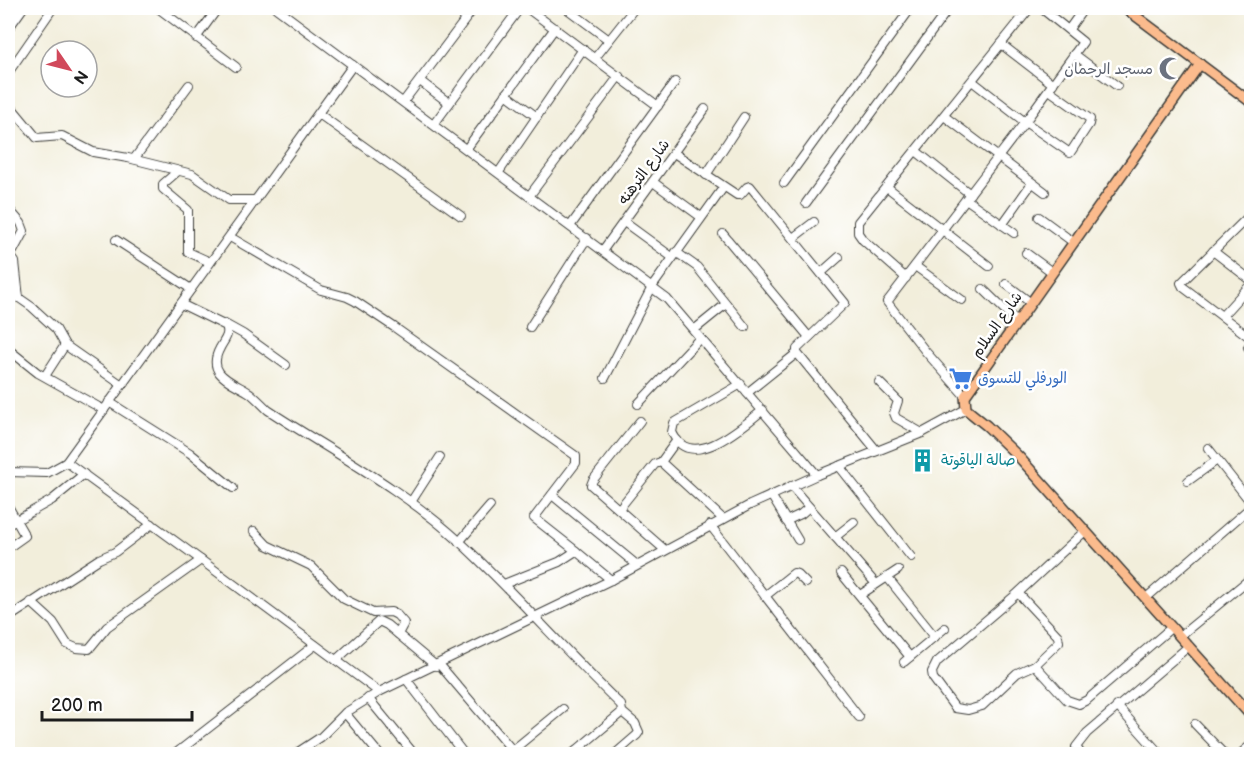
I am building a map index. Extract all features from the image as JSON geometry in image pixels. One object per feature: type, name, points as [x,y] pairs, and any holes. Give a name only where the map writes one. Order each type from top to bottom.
[{"type":"main road","points":[[1125,8],[1251,103]]},
{"type":"main road","name":"شارع السلام","points":[[965,396],[1200,64]]},
{"type":"main road","points":[[965,396],[966,410],[1010,447],[1251,717]]},
{"type":"street","points":[[8,29],[23,8]]},
{"type":"street","points":[[8,73],[53,8]]},
{"type":"street","points":[[158,8],[236,67]]},
{"type":"street","points":[[196,38],[218,8]]},
{"type":"street","points":[[276,8],[571,225],[667,299],[817,475]]},
{"type":"street","points":[[404,101],[474,8]]},
{"type":"street","points":[[434,124],[520,8]]},
{"type":"street","points":[[527,8],[658,106]]},
{"type":"street","points":[[566,8],[609,40]]},
{"type":"street","points":[[595,58],[632,9],[642,8]]},
{"type":"street","points":[[784,183],[911,8]]},
{"type":"street","points":[[806,203],[950,8]]},
{"type":"street","points":[[906,278],[863,240],[857,228],[858,222],[1030,8]]},
{"type":"street","points":[[965,396],[926,352],[888,303],[1025,122],[1083,41],[1041,8]]},
{"type":"street","points":[[1069,29],[1084,8]]},
{"type":"street","points":[[467,148],[555,28]]},
{"type":"street","points":[[972,81],[1025,122],[1067,152],[1071,152],[1090,119],[1001,44]]},
{"type":"street","points":[[499,172],[583,49]]},
{"type":"street","points":[[1074,54],[1117,86]]},
{"type":"street","points":[[8,472],[47,473],[67,462],[353,65]]},
{"type":"street","points":[[530,195],[619,76]]},
{"type":"street","points":[[420,81],[449,104]]},
{"type":"street","points":[[571,225],[675,82]]},
{"type":"street","points":[[134,159],[189,85]]},
{"type":"street","points":[[506,94],[537,117]]},
{"type":"street","points":[[8,103],[37,138],[62,136],[93,152],[134,159],[192,174],[229,200],[256,200]]},
{"type":"street","name":"شارع الترهنه","points":[[603,250],[705,109]]},
{"type":"street","points":[[319,114],[461,216]]},
{"type":"street","points":[[944,116],[1045,192]]},
{"type":"street","points":[[706,175],[744,117]]},
{"type":"street","points":[[916,151],[1014,234]]},
{"type":"street","points":[[674,153],[738,196],[750,186],[845,303],[797,349],[797,353],[747,393]]},
{"type":"street","points":[[178,171],[164,184],[163,189],[188,210],[188,252],[210,262]]},
{"type":"street","points":[[653,182],[701,217]]},
{"type":"street","points":[[1002,225],[1032,183]]},
{"type":"street","points":[[887,187],[989,266]]},
{"type":"street","points":[[604,378],[652,287],[723,188]]},
{"type":"street","points":[[8,208],[21,223],[24,231],[9,254],[10,284],[19,298],[56,329],[65,345],[122,385]]},
{"type":"street","points":[[1039,217],[1073,242]]},
{"type":"street","points":[[1250,217],[1182,281],[1181,285],[1251,341],[1248,347],[1251,354]]},
{"type":"street","points":[[624,222],[697,267],[745,327]]},
{"type":"street","points":[[793,238],[814,222]]},
{"type":"street","points":[[723,234],[809,338]]},
{"type":"street","points":[[230,237],[321,290],[355,301],[576,456],[576,463],[534,518],[611,580]]},
{"type":"street","points":[[530,327],[587,238]]},
{"type":"street","points":[[116,240],[191,289]]},
{"type":"street","points":[[1213,251],[1251,282],[1222,316]]},
{"type":"street","points":[[1026,253],[1052,272]]},
{"type":"street","points":[[821,273],[839,256]]},
{"type":"street","points":[[915,266],[962,300]]},
{"type":"street","points":[[1006,284],[1031,303]]},
{"type":"street","points":[[982,289],[1017,322]]},
{"type":"street","points":[[181,304],[243,334],[286,365]]},
{"type":"street","points":[[694,330],[726,304]]},
{"type":"street","points":[[224,323],[228,333],[216,356],[216,362],[223,378],[251,394],[268,410],[411,502],[504,584],[579,665],[621,705],[622,712],[635,723],[639,732],[615,754]]},
{"type":"street","points":[[638,404],[700,338]]},
{"type":"street","points":[[45,376],[65,345]]},
{"type":"street","points":[[8,349],[45,376],[104,410]]},
{"type":"street","points":[[797,353],[877,451]]},
{"type":"street","points":[[879,382],[898,401],[894,413],[896,418],[922,434]]},
{"type":"street","points":[[741,384],[674,423],[672,432],[677,440],[689,447],[704,448],[734,433],[763,411]]},
{"type":"street","points":[[109,402],[190,453],[233,488]]},
{"type":"street","points":[[295,754],[321,738],[346,712],[379,692],[611,580],[710,525],[771,495],[922,434],[966,410]]},
{"type":"street","points":[[640,421],[591,483],[665,550]]},
{"type":"street","points":[[619,509],[655,464],[661,462],[677,440]]},
{"type":"street","points":[[1146,598],[1251,505],[1208,448]]},
{"type":"street","points":[[411,502],[440,457]]},
{"type":"street","points":[[1188,481],[1217,460]]},
{"type":"street","points":[[67,462],[379,692]]},
{"type":"street","points":[[661,462],[723,519]]},
{"type":"street","points":[[840,466],[911,556]]},
{"type":"street","points":[[8,525],[52,500],[84,474]]},
{"type":"street","points":[[791,486],[876,584]]},
{"type":"street","points":[[552,495],[637,565]]},
{"type":"street","points":[[771,495],[798,540]]},
{"type":"street","points":[[8,506],[25,536],[8,548]]},
{"type":"street","points":[[459,542],[490,506]]},
{"type":"street","points":[[786,521],[801,514],[809,507]]},
{"type":"street","points":[[835,537],[854,522]]},
{"type":"street","points":[[8,618],[99,559],[115,552],[152,524]]},
{"type":"street","points":[[710,525],[859,717]]},
{"type":"street","points":[[254,531],[267,545],[311,566],[344,599],[374,613],[391,612],[397,615],[404,623],[398,634]]},
{"type":"street","points":[[1017,593],[1059,638],[1056,645],[1035,665],[1017,673],[988,702],[976,709],[968,710],[960,710],[952,706],[933,678],[934,667],[943,656],[1085,531]]},
{"type":"street","points":[[504,584],[559,562],[576,551]]},
{"type":"street","points":[[31,602],[53,622],[70,646],[88,650],[107,627],[201,560]]},
{"type":"street","points":[[860,595],[898,570]]},
{"type":"street","points":[[765,596],[794,573],[806,583]]},
{"type":"street","points":[[841,573],[907,659],[945,628]]},
{"type":"street","points":[[887,577],[934,637]]},
{"type":"street","points":[[1180,636],[1251,577]]},
{"type":"street","points":[[336,660],[379,621],[438,665],[511,753],[563,709]]},
{"type":"street","points":[[1035,665],[1067,700],[1074,704],[1083,703],[1172,627]]},
{"type":"street","points":[[175,754],[315,645]]},
{"type":"street","points":[[1081,754],[1077,750],[1077,744],[1117,706],[1189,646]]},
{"type":"street","points":[[406,679],[464,754]]},
{"type":"street","points":[[368,698],[414,754]]},
{"type":"street","points":[[1117,706],[1160,754]]},
{"type":"street","points":[[346,712],[345,714],[379,754]]},
{"type":"street","points":[[572,754],[622,712]]},
{"type":"street","points":[[1196,724],[1224,754]]},
{"type":"street","points":[[1240,754],[1251,744]]},
{"type":"place","name":"مسجد الرحمان","points":[[1171,69]]},
{"type":"place","name":"الورفلي للتسوق","points":[[960,378]]},
{"type":"place","name":"صالة الياقوتة","points":[[923,460]]}]
